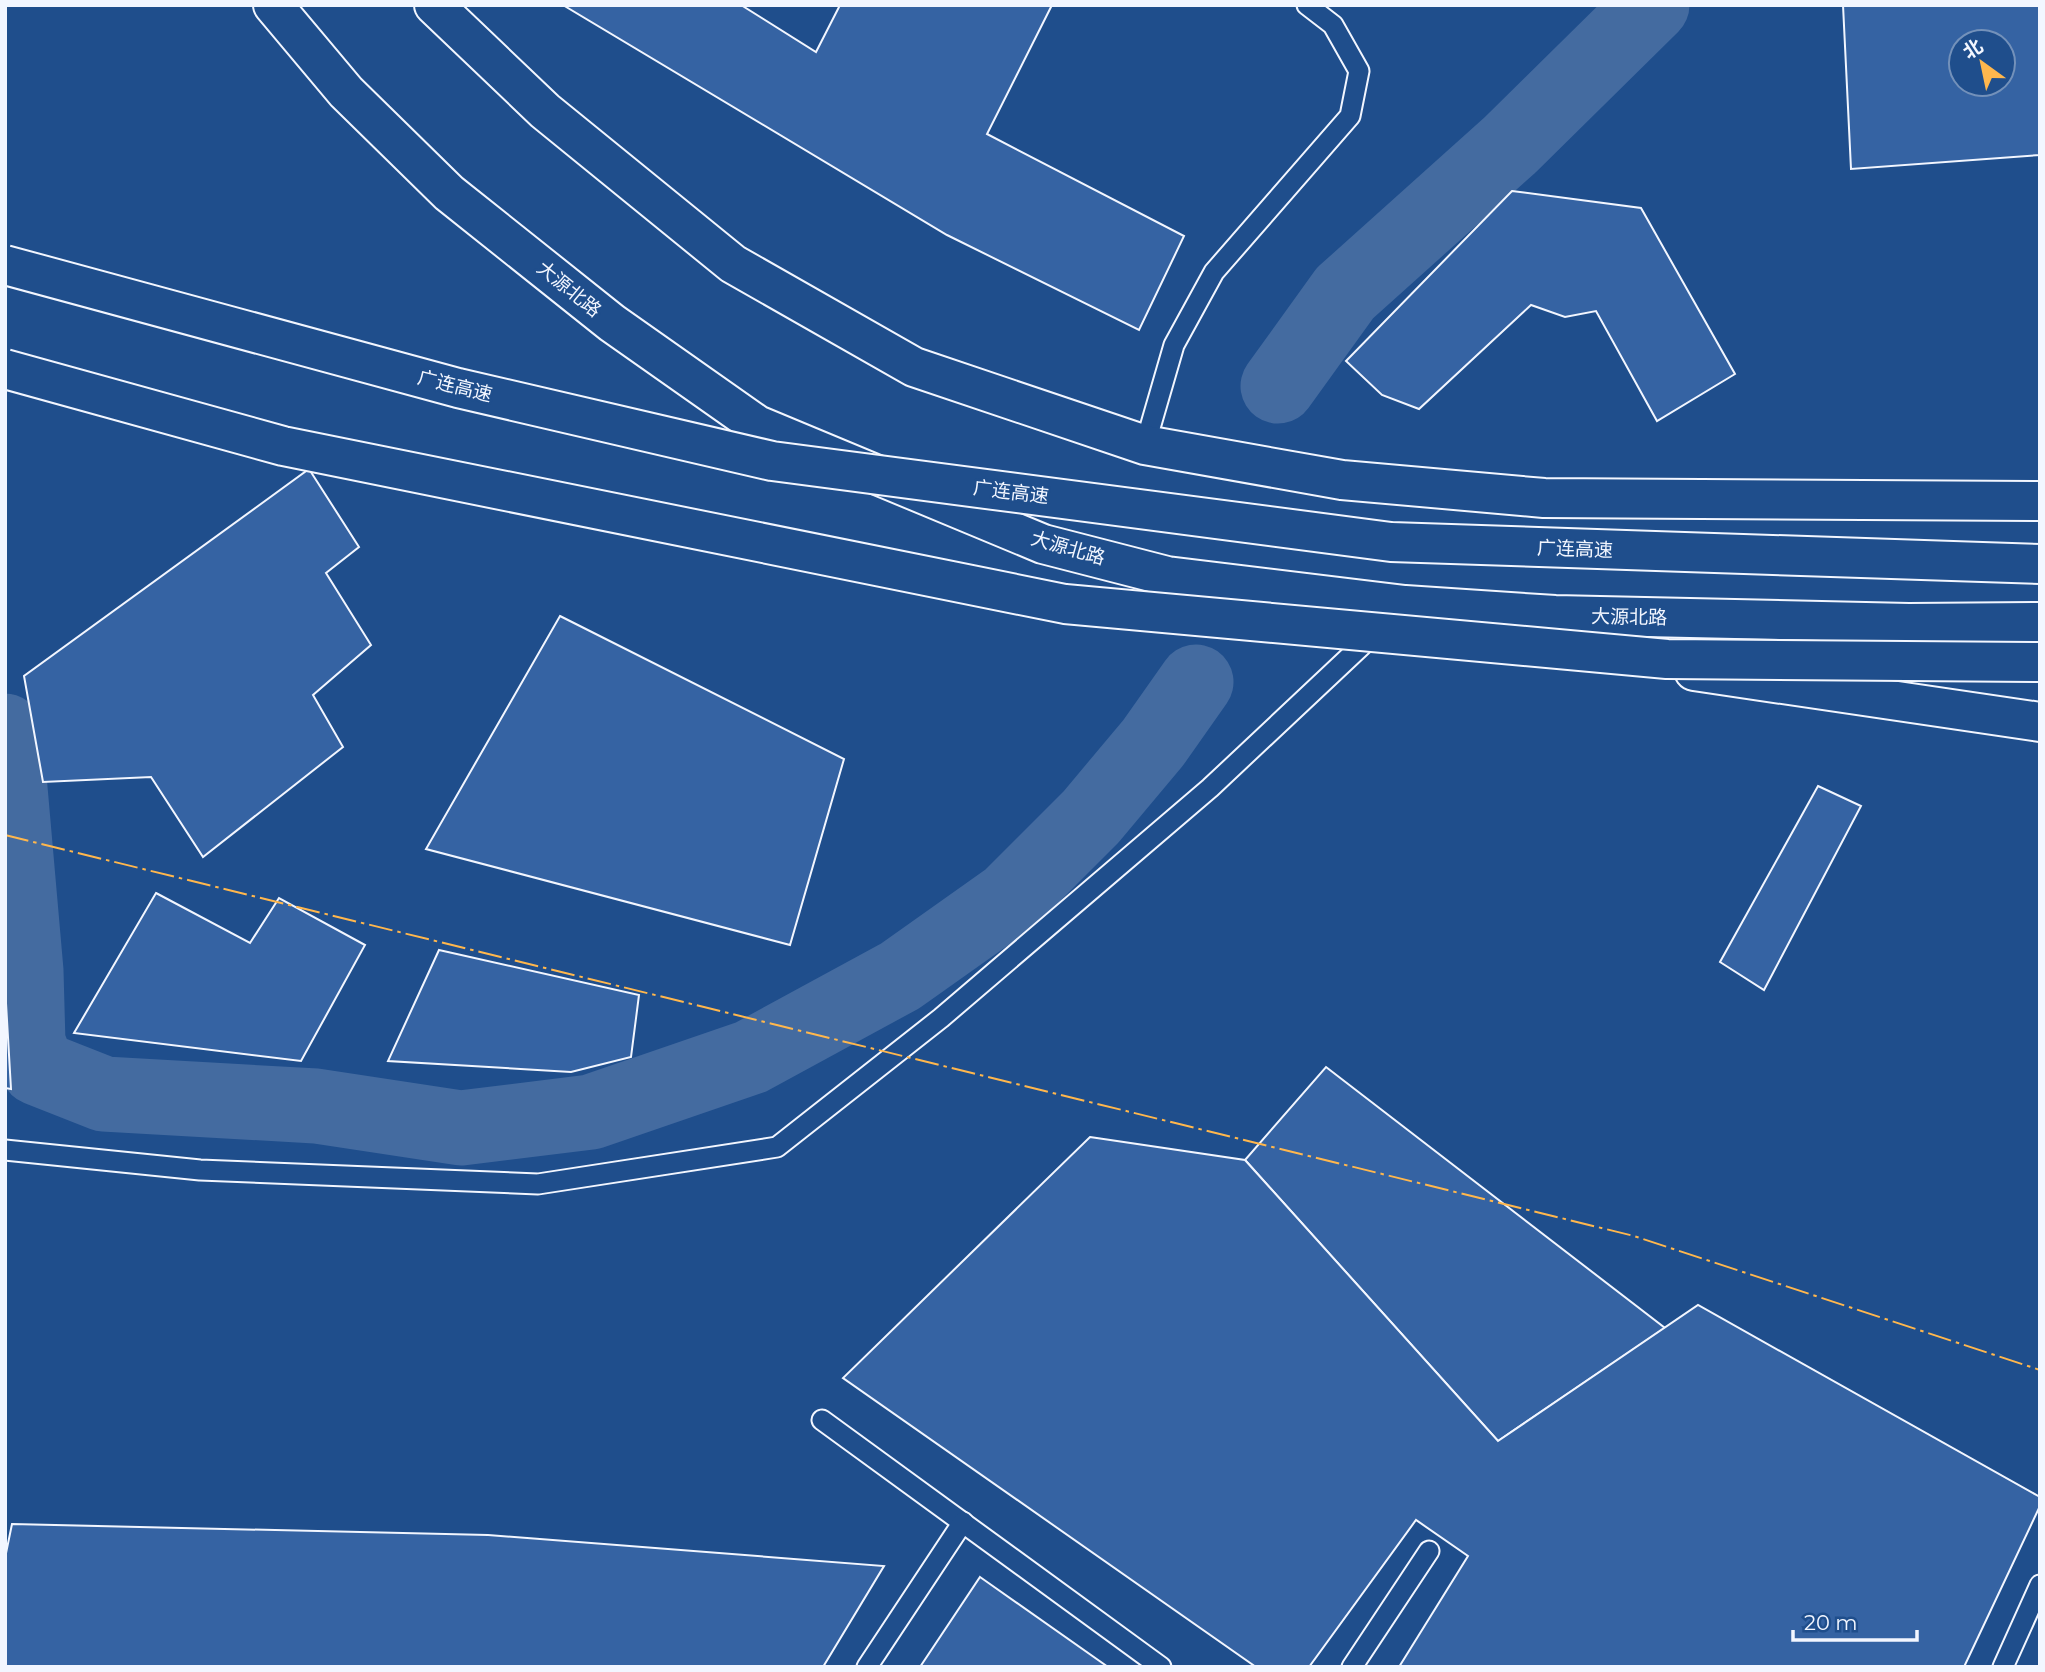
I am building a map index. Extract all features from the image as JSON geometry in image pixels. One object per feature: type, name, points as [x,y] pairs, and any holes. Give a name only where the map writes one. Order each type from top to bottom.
[{"type":"main road","name":"大源北路","points":[[272,5],[346,92],[449,194],[612,323],[757,425],[1043,544],[1167,576],[1405,605],[1555,615],[1909,623],[2040,622]]},
{"type":"main road","points":[[434,5],[545,111],[733,264],[914,367],[1145,445],[1342,480],[1544,498],[2040,501]]},
{"type":"main road","name":"广连高速","points":[[5,265],[458,388],[772,461],[1391,542],[2040,564]]},
{"type":"main road","points":[[5,369],[283,446],[1065,604],[1667,659],[2040,662]]},
{"type":"main road","points":[[1953,563],[2040,554]]},
{"type":"main road","points":[[1516,645],[2040,722]]},
{"type":"lane","points":[[1145,445],[1174,345],[1214,272],[1350,116],[1359,71],[1333,25],[1307,5]]},
{"type":"lane","points":[[5,1150],[200,1170],[538,1184],[777,1147],[941,1018],[1199,797],[1405,605]]},
{"type":"lane","points":[[822,1420],[1161,1667]]},
{"type":"lane","points":[[867,1667],[963,1522]]},
{"type":"lane","points":[[1352,1667],[1429,1551]]},
{"type":"lane","points":[[2003,1667],[2040,1585]]},
{"type":"building","points":[[563,5],[741,5],[816,52],[840,5],[1052,5],[987,134],[1184,236],[1139,330],[947,235]]},
{"type":"building","points":[[1843,5],[2040,5],[2040,155],[1851,169]]},
{"type":"building","points":[[1512,191],[1641,208],[1735,374],[1657,421],[1596,311],[1565,317],[1531,305],[1419,409],[1382,395],[1346,361]]},
{"type":"building","points":[[309,469],[359,547],[326,573],[371,645],[313,695],[343,747],[203,857],[151,777],[43,782],[24,676]]},
{"type":"building","points":[[560,616],[844,759],[790,945],[426,849]]},
{"type":"building","points":[[1818,786],[1861,806],[1764,990],[1720,962]]},
{"type":"building","points":[[156,893],[250,943],[279,898],[365,945],[301,1061],[74,1033]]},
{"type":"building","points":[[439,950],[639,995],[631,1057],[571,1072],[388,1061]]},
{"type":"building","points":[[5,986],[11,1089],[5,1088]]},
{"type":"building","points":[[1326,1067],[1665,1328],[1498,1441],[1245,1160]]},
{"type":"building","points":[[1090,1137],[1245,1160],[1498,1441],[1698,1305],[2040,1497],[2040,1506],[1964,1667],[1399,1667],[1468,1556],[1416,1520],[1309,1667],[1256,1667],[843,1378]]},
{"type":"building","points":[[12,1524],[488,1535],[884,1566],[823,1667],[5,1667],[5,1558]]},
{"type":"building","points":[[980,1577],[1108,1667],[920,1667]]},
{"type":"waterway","points":[[1278,386],[1345,293],[1510,145],[1652,5]]},
{"type":"waterway","points":[[5,731],[26,971],[28,1043],[38,1068],[104,1094],[316,1106],[461,1128],[591,1112],[751,1057],[900,976],[1010,898],[1091,817],[1153,743],[1196,682]]},
{"type":"power","points":[[5,835],[1634,1236],[2040,1370]]}]
